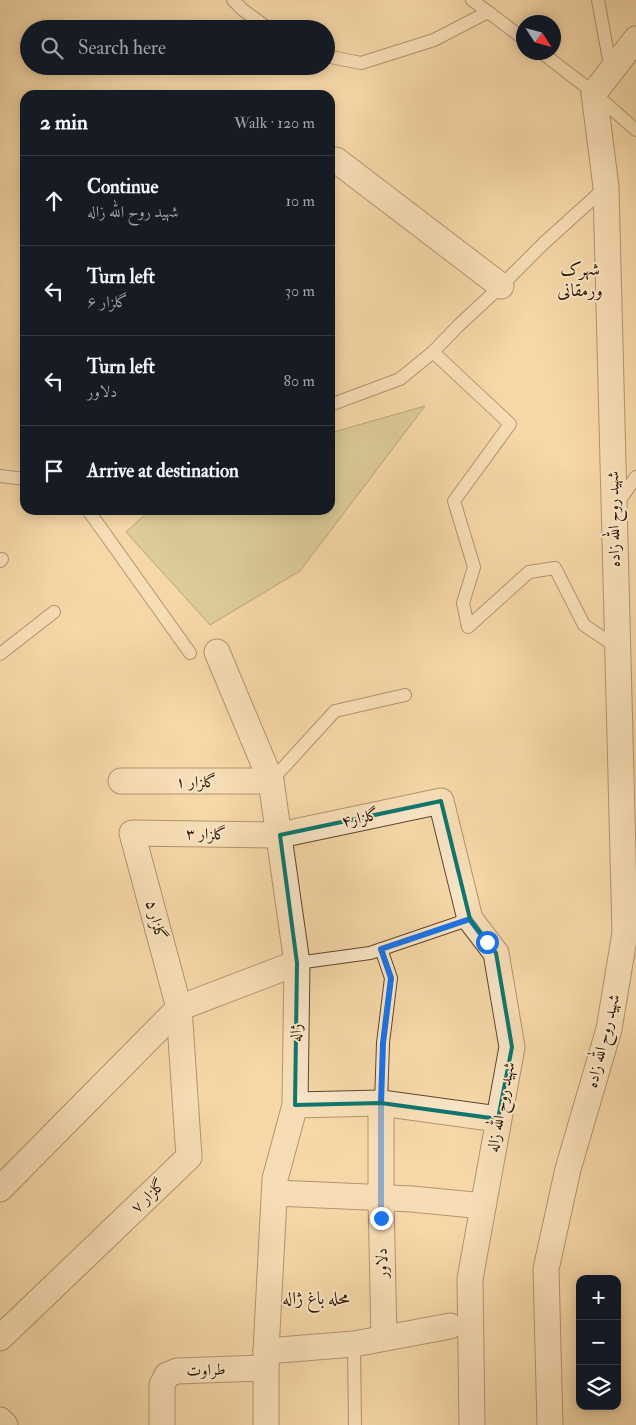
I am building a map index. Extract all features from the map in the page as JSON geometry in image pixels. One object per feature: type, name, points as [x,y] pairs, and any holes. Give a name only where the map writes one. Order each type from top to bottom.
[{"type":"street","points":[[594,93],[636,38]]},
{"type":"street","name":"شهید روح الله زاده","points":[[550,1425],[546,1269],[568,1170],[609,1029],[625,933],[606,187],[594,93]]},
{"type":"street","points":[[336,160],[501,286]]},
{"type":"street","name":"ژاله","points":[[217,652],[271,781],[297,963],[295,1105],[275,1179],[274,1193],[266,1359],[266,1425]]},
{"type":"street","name":"گلزار ۱","points":[[121,781],[271,781]]},
{"type":"street","name":"گلزار۴","points":[[280,835],[441,801]]},
{"type":"street","name":"شهید روح الله زاله","points":[[441,801],[470,919],[496,953],[512,1047],[470,1279],[472,1425]]},
{"type":"street","name":"گلزار ۳","points":[[132,833],[280,835]]},
{"type":"street","name":"گلزار ۵","points":[[132,833],[179,1008]]},
{"type":"street","points":[[0,1189],[179,1008],[297,963]]},
{"type":"street","name":"گلزار ۷","points":[[0,1336],[189,1157],[179,1008]]},
{"type":"street","points":[[295,1105],[381,1103],[498,1119]]},
{"type":"street","name":"دلاور","points":[[381,1103],[384,1338]]},
{"type":"street","points":[[274,1193],[412,1199],[483,1206]]},
{"type":"street","points":[[266,1359],[450,1326]]},
{"type":"street","name":"طراوت","points":[[162,1425],[162,1385],[167,1375],[177,1371],[266,1359]]},
{"type":"street","points":[[0,1420],[5,1425]]},
{"type":"lane","points":[[233,0],[257,20]]},
{"type":"lane","points":[[472,0],[516,33]]},
{"type":"lane","points":[[598,0],[611,70]]},
{"type":"lane","points":[[335,58],[361,63],[434,40],[488,12]]},
{"type":"lane","points":[[551,60],[594,93],[636,130]]},
{"type":"lane","points":[[335,403],[400,379],[433,352],[544,243],[606,187]]},
{"type":"lane","points":[[433,352],[510,424],[454,501],[474,567],[463,603],[468,627],[530,572],[555,568],[584,625],[618,648]]},
{"type":"lane","points":[[0,476],[20,478]]},
{"type":"lane","points":[[614,509],[636,478]]},
{"type":"lane","points":[[92,515],[190,652]]},
{"type":"lane","points":[[0,654],[54,612]]},
{"type":"lane","points":[[271,781],[335,711],[405,695]]},
{"type":"lane","points":[[297,963],[370,953],[470,919]]},
{"type":"lane","name":"دلاور","points":[[381,949],[391,978],[383,1043],[381,1103]]},
{"type":"lane","points":[[354,1344],[355,1425]]},
{"type":"highlighted area","points":[[441,801],[470,919],[496,953],[512,1047],[498,1119],[381,1103],[295,1105],[297,963],[280,835]]},
{"type":"green space","points":[[425,406],[300,571],[210,625],[126,532],[145,515],[335,515],[335,432]]},
{"type":"district","name":"شهرک ورمقانی","points":[[580,279]]},
{"type":"district","name":"محله باغ ژاله","points":[[316,1298]]},
{"type":"route","points":[[381,1218],[383,1043],[391,978],[381,949],[470,919],[487,942]]}]
